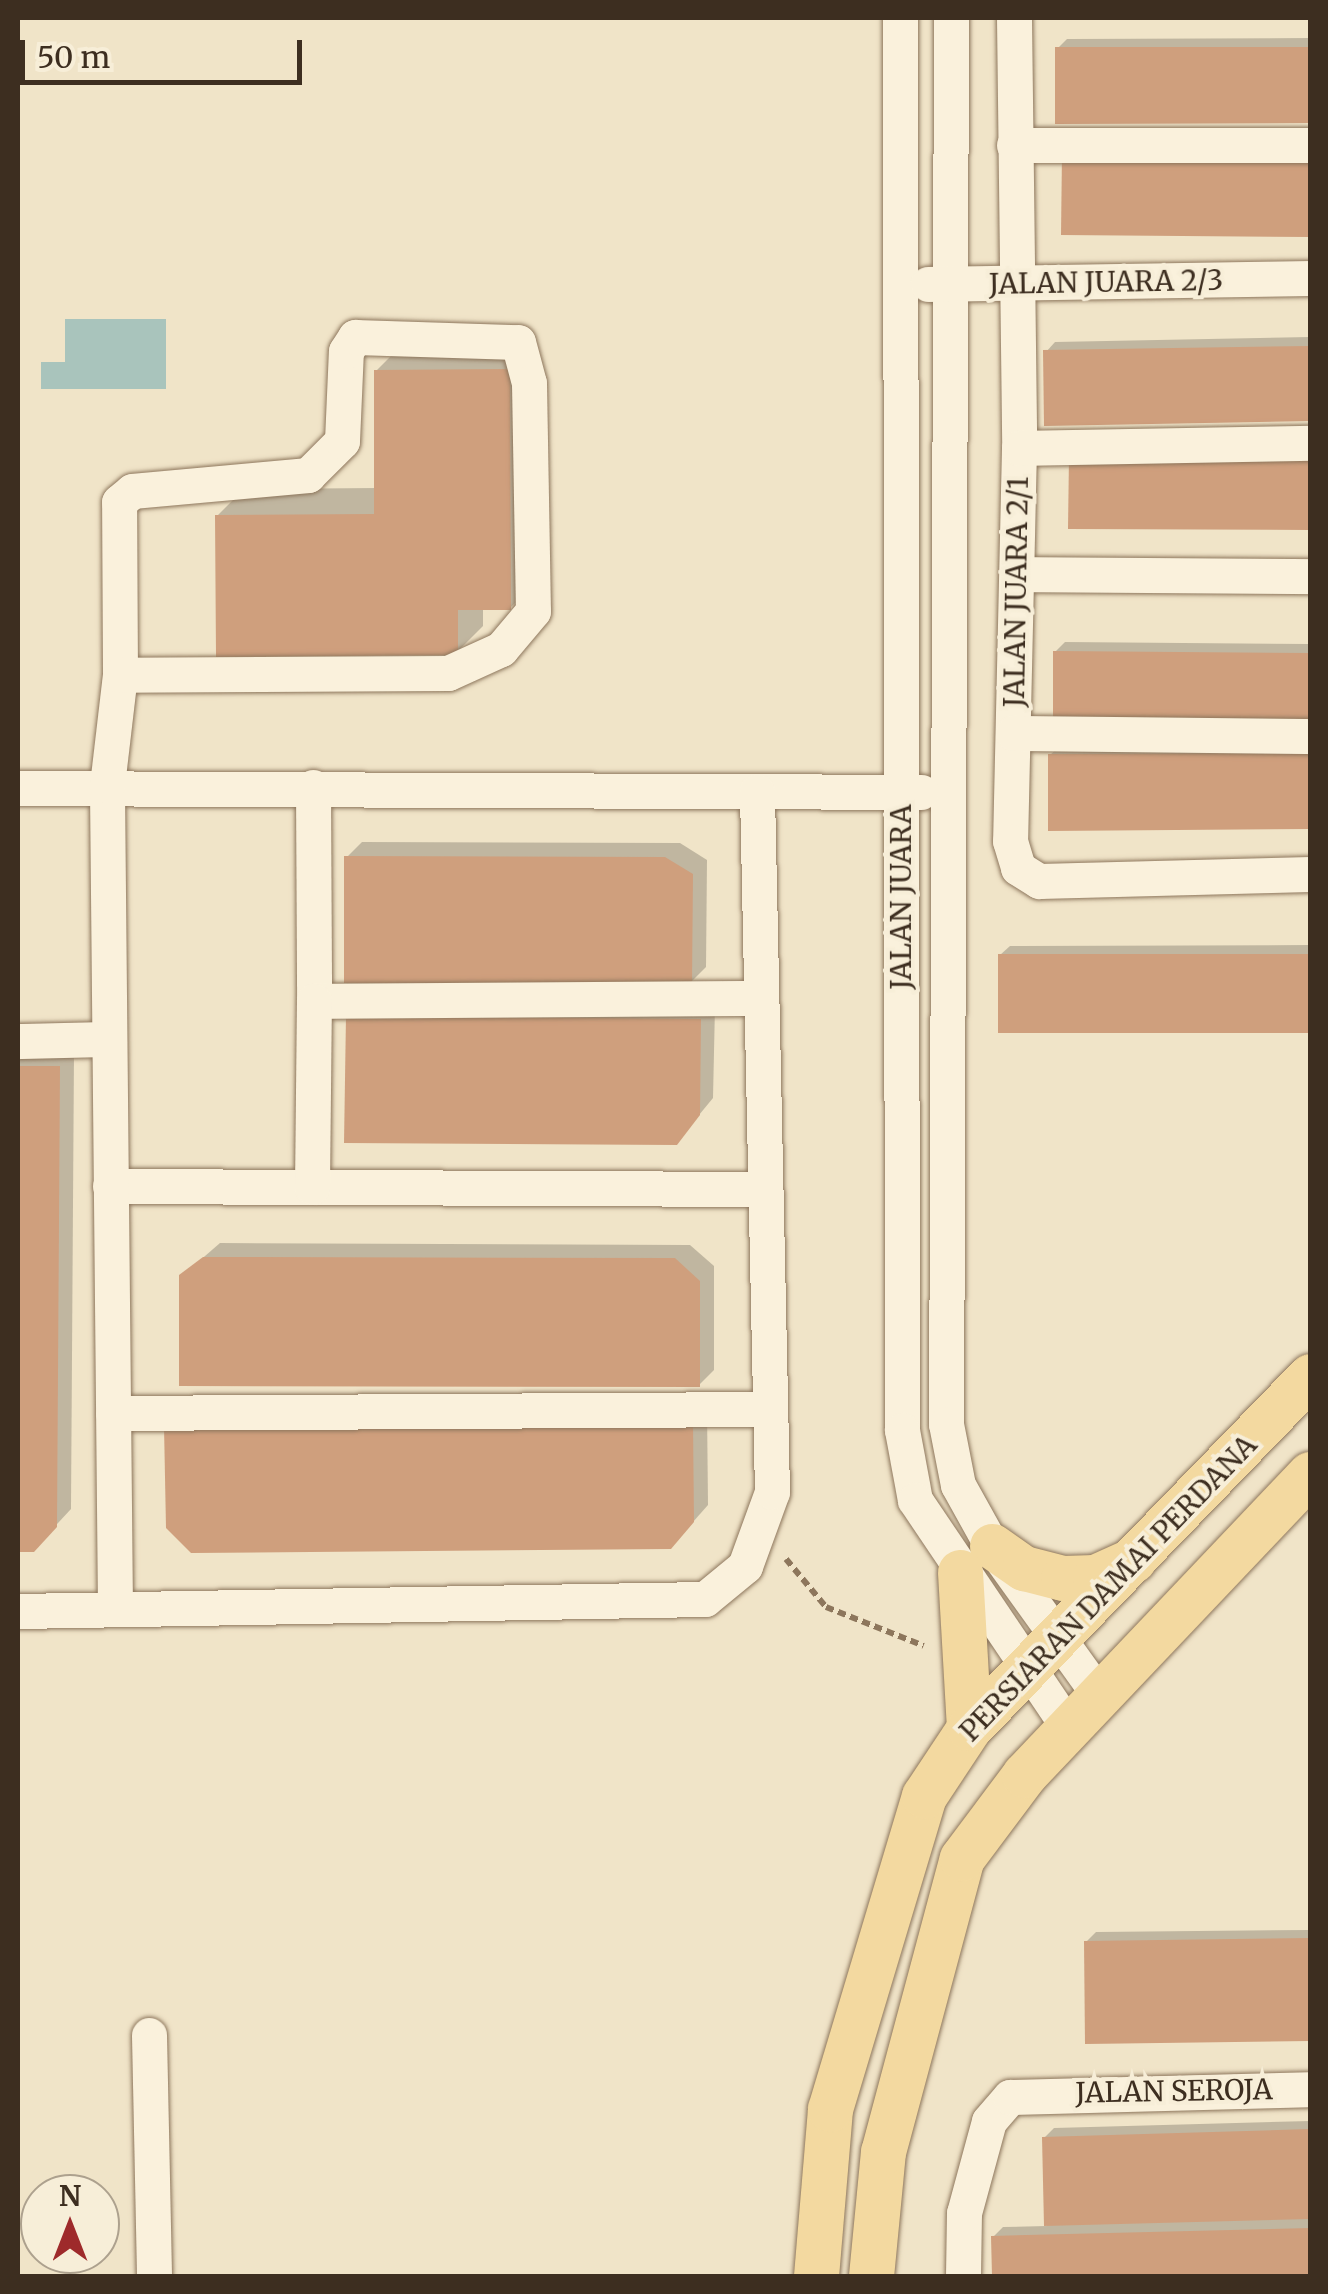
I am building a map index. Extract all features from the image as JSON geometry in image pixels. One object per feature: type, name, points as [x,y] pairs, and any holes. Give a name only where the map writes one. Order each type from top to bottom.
[{"type":"main road","name":"PERSIARAN DAMAI PERDANA","points":[[816,2276],[830,2109],[916,1818],[970,1728],[1310,1376]]},
{"type":"main road","points":[[871,2276],[883,2152],[962,1858],[982,1825],[1084,1712],[1310,1474]]},
{"type":"main road","points":[[970,1728],[976,1559],[1063,1578],[1095,1577],[1138,1558]]},
{"type":"street","name":"JALAN JUARA","points":[[900,18],[902,1430],[915,1500],[976,1559],[1084,1712]]},
{"type":"street","name":"JALAN JUARA","points":[[951,18],[944,791],[946,1424],[976,1559]]},
{"type":"street","name":"JALAN JUARA 2/1","points":[[1014,18],[1019,448],[1010,842],[1018,868],[1040,881],[1310,874]]},
{"type":"street","points":[[1014,144],[1310,144]]},
{"type":"street","name":"JALAN JUARA 2/3","points":[[902,284],[1310,278]]},
{"type":"street","points":[[115,1609],[107,786],[120,675],[122,495],[308,475],[342,441],[346,351],[355,337],[518,342],[529,383],[533,611],[502,648],[448,673],[120,675]]},
{"type":"street","points":[[1019,448],[1310,442]]},
{"type":"street","points":[[1018,574],[1310,576]]},
{"type":"street","points":[[1012,732],[1310,736]]},
{"type":"street","points":[[312,787],[312,1187]]},
{"type":"street","points":[[18,788],[901,794],[944,791]]},
{"type":"street","points":[[18,1611],[705,1600],[746,1566],[763,1532],[772,1492],[757,791]]},
{"type":"street","points":[[314,1002],[761,998]]},
{"type":"street","points":[[18,1041],[109,1040]]},
{"type":"street","points":[[110,1186],[766,1189]]},
{"type":"street","points":[[113,1414],[770,1409]]},
{"type":"street","points":[[149,2035],[154,2276]]},
{"type":"street","name":"JALAN SEROJA","points":[[963,2276],[964,2213],[990,2121],[1010,2097],[1037,2093],[1310,2090]]},
{"type":"path","points":[[763,1532],[826,1607],[926,1646]]},
{"type":"water","points":[[65,319],[166,319],[166,389],[41,389],[41,362],[65,362]]},
{"type":"building","points":[[1055,47],[1310,47],[1310,123],[1055,124]]},
{"type":"building","points":[[1062,153],[1310,156],[1310,237],[1061,235]]},
{"type":"building","points":[[1310,346],[1310,421],[1044,426],[1043,350]]},
{"type":"building","points":[[510,369],[511,610],[458,610],[458,655],[216,657],[215,515],[374,514],[374,370]]},
{"type":"building","points":[[1069,456],[1310,456],[1310,530],[1068,529]]},
{"type":"building","points":[[1053,651],[1310,653],[1310,726],[1053,724]]},
{"type":"building","points":[[1310,753],[1310,829],[1048,831],[1048,754]]},
{"type":"building","points":[[344,856],[665,857],[693,874],[692,985],[344,983]]},
{"type":"building","points":[[998,954],[1310,954],[1310,1033],[998,1033]]},
{"type":"building","points":[[346,1016],[701,1019],[700,1115],[677,1145],[344,1143]]},
{"type":"building","points":[[18,1066],[60,1066],[57,1527],[34,1552],[18,1552]]},
{"type":"building","points":[[203,1257],[675,1258],[700,1281],[700,1387],[179,1386],[179,1275]]},
{"type":"building","points":[[693,1422],[694,1522],[671,1549],[191,1553],[166,1528],[164,1426]]},
{"type":"building","points":[[1310,1938],[1310,2041],[1085,2044],[1084,1941]]},
{"type":"building","points":[[1310,2129],[1310,2219],[1044,2226],[1042,2137]]},
{"type":"building","points":[[1310,2228],[1310,2276],[992,2276],[991,2236]]}]
